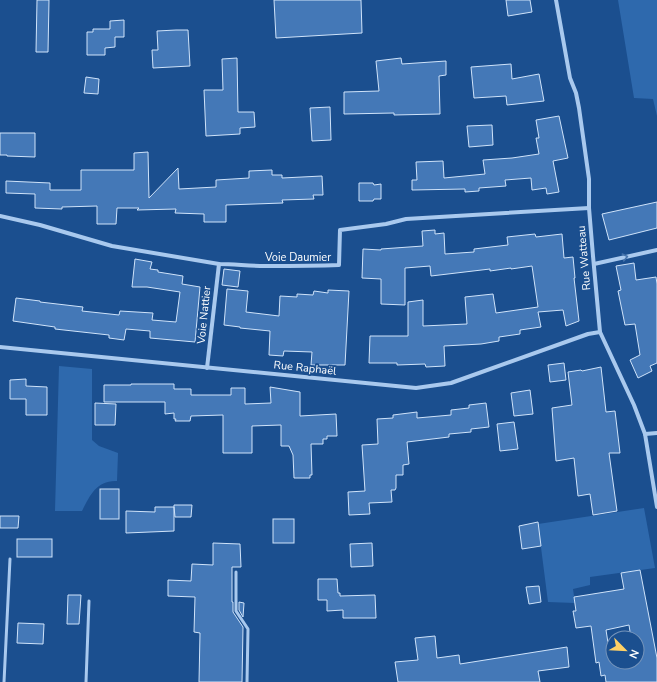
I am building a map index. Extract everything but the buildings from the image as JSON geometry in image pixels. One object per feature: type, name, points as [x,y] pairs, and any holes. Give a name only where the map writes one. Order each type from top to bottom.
[{"type":"street","name":"Rue Watteau","points":[[556,0],[569,72],[579,108],[589,179],[589,208],[600,332],[634,405],[645,434],[657,507]]},
{"type":"street","name":"Voie Daumier","points":[[0,216],[40,225],[112,246],[219,264],[263,266],[339,265],[340,230],[386,224],[406,219],[589,208]]},
{"type":"street","points":[[594,264],[657,250]]},
{"type":"street","name":"Voie Nattier","points":[[207,368],[219,264]]},
{"type":"street","name":"Rue Raphaël","points":[[0,347],[416,388],[451,383],[588,334],[600,332]]},
{"type":"street","points":[[645,434],[657,433]]},
{"type":"lane","points":[[4,682],[10,559]]},
{"type":"lane","points":[[236,572],[236,611],[248,629],[247,682]]},
{"type":"lane","points":[[86,682],[89,601]]},
{"type":"shaded area","points":[[618,0],[657,0],[657,116],[653,99],[634,98]]},
{"type":"shaded area","points":[[59,366],[92,369],[92,440],[99,446],[118,453],[117,481],[110,481],[99,486],[91,494],[82,511],[55,511]]},
{"type":"shaded area","points":[[644,508],[655,568],[590,577],[590,585],[573,589],[575,603],[548,602],[538,524]]}]
